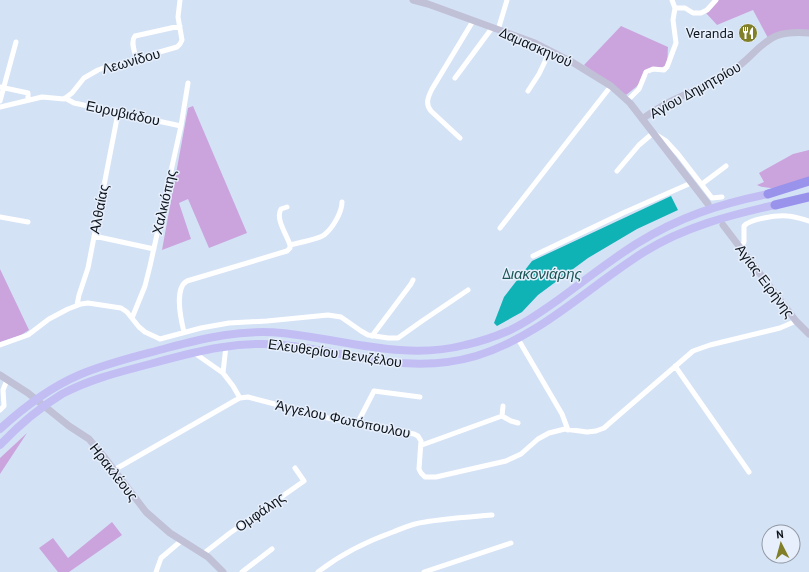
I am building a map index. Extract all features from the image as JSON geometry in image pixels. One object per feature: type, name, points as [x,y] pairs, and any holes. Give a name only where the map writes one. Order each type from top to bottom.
[{"type":"highway","points":[[768,194],[809,181]]},
{"type":"highway","points":[[768,194],[809,187]]},
{"type":"highway","points":[[775,205],[809,198]]},
{"type":"highway","points":[[775,205],[809,201]]},
{"type":"main road","name":"Ελευθερίου Βενιζέλου","points":[[0,429],[36,399],[87,371],[219,336],[255,332],[291,334],[375,348],[406,350],[434,350],[462,346],[486,340],[510,330],[538,314],[634,245],[670,224],[692,214],[725,204],[768,194]]},
{"type":"main road","name":"Ελευθερίου Βενιζέλου","points":[[0,445],[22,423],[44,406],[90,381],[193,352],[226,346],[258,343],[285,345],[371,360],[413,364],[446,362],[467,358],[494,350],[518,339],[552,319],[639,255],[663,241],[699,226],[775,205]]},
{"type":"street","name":"Λεωνίδου","points":[[65,98],[72,93],[84,78],[94,72],[106,67],[137,60],[177,47],[181,41],[178,17],[180,0]]},
{"type":"street","name":"Δαμασκηνού","points":[[413,0],[521,37],[572,62],[611,86],[628,100],[642,119]]},
{"type":"street","points":[[456,78],[495,29],[506,0]]},
{"type":"street","points":[[628,100],[639,89],[646,72],[653,70],[664,70],[667,67],[676,43],[673,20],[676,8],[672,0]]},
{"type":"street","points":[[676,8],[685,8],[696,14],[705,11],[716,0]]},
{"type":"street","points":[[460,138],[431,111],[427,100],[432,89],[473,21]]},
{"type":"street","points":[[137,60],[132,39],[135,36],[180,26]]},
{"type":"street","name":"Αγίου Δημητρίου","points":[[642,119],[671,100],[708,84],[737,68],[760,46],[771,39],[792,32],[809,33]]},
{"type":"street","points":[[0,101],[2,87],[16,42]]},
{"type":"street","points":[[528,91],[539,74],[550,51]]},
{"type":"street","name":"Χαλκιόπης","points":[[132,318],[145,286],[154,249],[181,126],[188,83]]},
{"type":"street","points":[[500,228],[611,86]]},
{"type":"street","points":[[2,87],[28,93],[28,100]]},
{"type":"street","points":[[0,107],[46,97],[65,98]]},
{"type":"street","name":"Ευρυβιάδου","points":[[65,98],[74,103],[181,126]]},
{"type":"street","name":"Αλθαίας","points":[[77,305],[78,296],[88,268],[118,113]]},
{"type":"street","points":[[642,119],[708,204]]},
{"type":"street","points":[[617,171],[639,145],[653,133]]},
{"type":"street","points":[[653,133],[666,141],[712,198],[722,197]]},
{"type":"street","points":[[702,184],[726,166]]},
{"type":"street","points":[[533,256],[630,209],[691,183]]},
{"type":"street","points":[[290,245],[324,234],[340,213],[342,209],[342,202]]},
{"type":"street","points":[[184,332],[180,315],[180,300],[181,290],[184,283],[289,250],[290,245],[279,216],[280,210],[287,207]]},
{"type":"street","points":[[740,248],[744,242],[744,226],[749,222],[772,217],[788,216],[809,221]]},
{"type":"street","points":[[0,217],[28,222]]},
{"type":"street","name":"Αγίας Ειρήνης","points":[[723,225],[796,321],[809,334]]},
{"type":"street","points":[[94,236],[154,249]]},
{"type":"street","points":[[372,336],[413,280]]},
{"type":"street","points":[[160,339],[184,332],[229,323],[267,321],[328,314],[341,317],[361,331],[372,336],[400,338],[422,321],[468,290]]},
{"type":"street","points":[[0,345],[28,335],[49,319],[77,305],[90,303],[121,308],[127,312],[145,332],[160,339],[166,349]]},
{"type":"street","name":"Άγγελου Φωτόπουλου","points":[[240,398],[248,397],[328,418],[414,434],[420,438],[422,445],[420,471],[425,476],[432,478],[510,460],[521,454],[544,435],[557,430],[591,432],[604,428],[689,353],[780,328],[796,321]]},
{"type":"street","points":[[518,339],[562,414],[568,430]]},
{"type":"street","points":[[223,373],[226,346]]},
{"type":"street","points":[[114,470],[240,398],[223,373],[193,352]]},
{"type":"street","points":[[675,366],[749,472]]},
{"type":"street","name":"Ηρακλέους","points":[[0,375],[28,393],[69,426],[89,439],[99,450],[143,510],[163,528],[203,554],[223,572]]},
{"type":"street","points":[[0,410],[4,406],[2,397],[7,380]]},
{"type":"street","points":[[357,424],[374,391],[420,397]]},
{"type":"street","points":[[502,416],[503,406]]},
{"type":"street","points":[[422,445],[502,416],[518,423]]},
{"type":"street","name":"Ομφάλης","points":[[203,554],[230,533],[304,481],[295,468]]},
{"type":"street","points":[[318,572],[352,548],[411,525],[425,522],[492,515]]},
{"type":"street","points":[[156,572],[161,558],[181,541]]},
{"type":"street","points":[[424,572],[511,543]]},
{"type":"street","points":[[242,572],[272,549]]},
{"type":"shaded area","points":[[717,0],[809,0],[809,31],[768,38],[753,10],[717,25],[706,13],[712,8]]},
{"type":"shaded area","points":[[621,26],[668,47],[667,63],[663,67],[654,68],[626,95],[584,65]]},
{"type":"shaded area","points":[[193,106],[247,233],[209,248],[188,199],[179,203],[191,239],[162,250],[188,108]]},
{"type":"shaded area","points":[[809,150],[809,178],[776,188],[757,185],[764,182],[759,173],[793,154]]},
{"type":"shaded area","points":[[0,269],[29,330],[21,335],[0,342]]},
{"type":"shaded area","points":[[27,433],[0,474],[0,458]]},
{"type":"shaded area","points":[[112,522],[122,535],[69,572],[58,572],[39,548],[53,538],[68,558]]},
{"type":"water","name":"Διακονιάρης","points":[[671,196],[678,210],[637,229],[588,258],[538,295],[522,312],[497,326],[494,323],[504,297],[532,261]]},
{"type":"place","name":"Veranda","points":[[748,33]]}]
